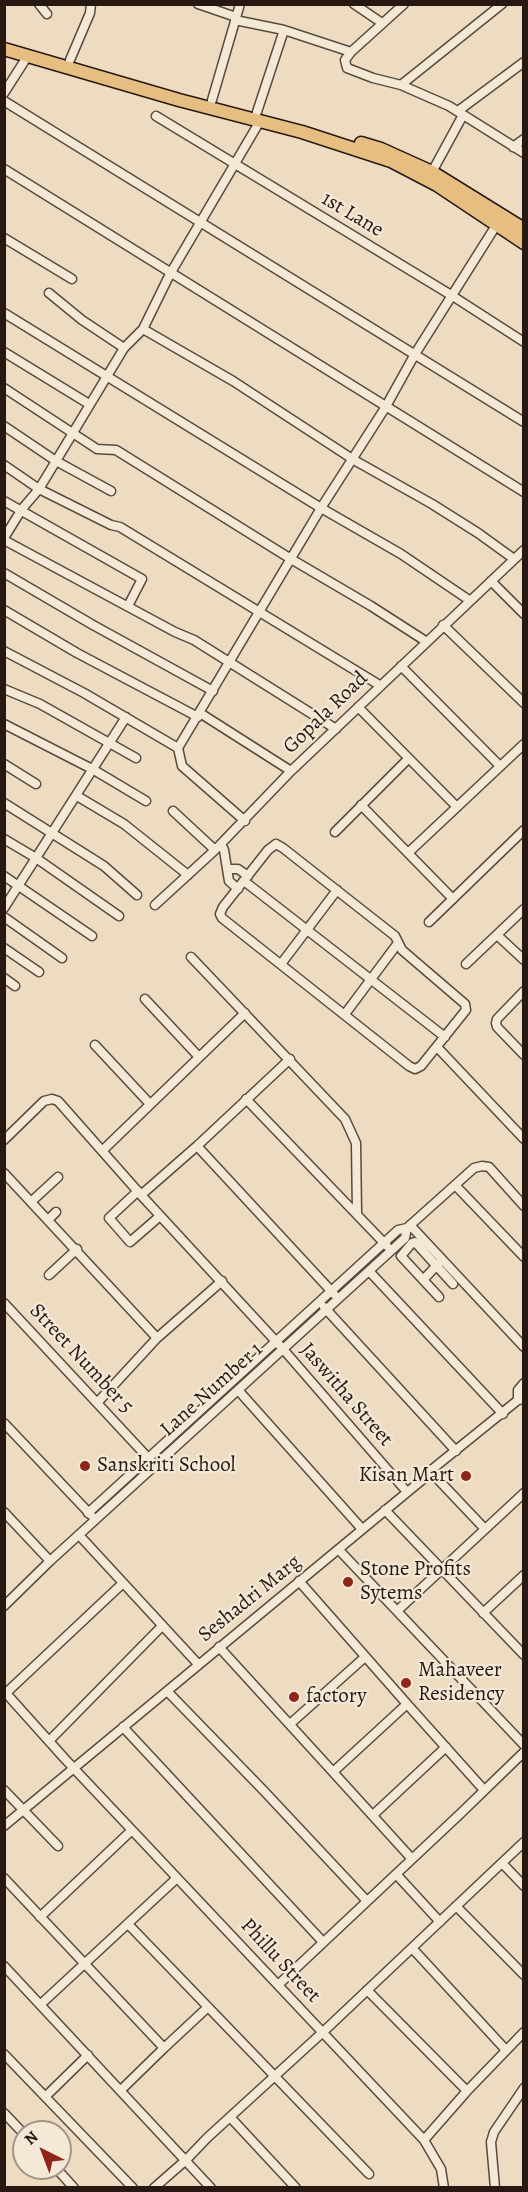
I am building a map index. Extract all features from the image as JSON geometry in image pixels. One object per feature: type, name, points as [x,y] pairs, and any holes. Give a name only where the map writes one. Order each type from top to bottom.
[{"type":"main road","points":[[4,42],[212,100],[432,172],[516,228],[524,243]]},
{"type":"main road","points":[[4,49],[179,100],[259,117]]},
{"type":"main road","points":[[386,156],[496,224],[516,228]]},
{"type":"street","points":[[39,4],[47,14]]},
{"type":"street","points":[[70,60],[90,14],[91,4]]},
{"type":"street","points":[[198,4],[236,18],[284,30],[351,52]]},
{"type":"street","points":[[212,100],[240,4]]},
{"type":"street","points":[[354,4],[382,23]]},
{"type":"street","points":[[404,4],[351,52],[345,60],[345,65],[350,70],[401,85],[461,113],[524,153]]},
{"type":"street","points":[[401,85],[502,4]]},
{"type":"street","points":[[284,30],[259,117],[236,165],[170,274],[143,329],[124,348],[39,489],[20,511],[4,539],[194,640],[336,729]]},
{"type":"street","points":[[4,93],[27,57]]},
{"type":"street","points":[[432,172],[461,113],[524,62]]},
{"type":"street","points":[[4,101],[524,422]]},
{"type":"street","name":"1st Lane","points":[[156,116],[451,295],[524,342]]},
{"type":"street","points":[[513,147],[524,139]]},
{"type":"street","points":[[4,169],[385,408],[524,492]]},
{"type":"street","points":[[245,821],[182,766],[178,748],[321,508],[354,460],[415,354],[496,224]]},
{"type":"street","points":[[4,238],[72,279]]},
{"type":"street","points":[[49,293],[82,320],[124,348]]},
{"type":"street","points":[[4,313],[321,508],[401,554],[469,600]]},
{"type":"street","points":[[143,329],[233,381],[354,460],[432,504],[478,533],[514,560]]},
{"type":"street","points":[[4,352],[89,404]]},
{"type":"street","points":[[4,388],[97,449],[116,450],[427,642]]},
{"type":"street","points":[[4,426],[56,461],[111,491]]},
{"type":"street","points":[[4,465],[39,489],[111,525],[120,527],[381,686]]},
{"type":"street","points":[[4,501],[142,579],[128,606]]},
{"type":"street","name":"Gopala Road","points":[[155,905],[245,821],[291,771],[400,666],[524,550]]},
{"type":"street","points":[[4,573],[213,691]]},
{"type":"street","points":[[491,581],[524,614]]},
{"type":"street","points":[[4,610],[77,653],[199,715],[291,771]]},
{"type":"street","points":[[443,625],[524,703]]},
{"type":"street","points":[[4,651],[21,658],[178,748]]},
{"type":"street","points":[[400,666],[500,766]]},
{"type":"street","points":[[4,689],[40,704],[136,758]]},
{"type":"street","points":[[358,707],[457,807]]},
{"type":"street","points":[[4,908],[111,744],[126,717]]},
{"type":"street","points":[[4,724],[94,770],[146,801]]},
{"type":"street","points":[[408,853],[524,744]]},
{"type":"street","points":[[334,832],[408,759]]},
{"type":"street","points":[[4,764],[36,784]]},
{"type":"street","points":[[76,796],[124,824],[188,875]]},
{"type":"street","points":[[4,803],[104,866],[137,895]]},
{"type":"street","points":[[361,806],[453,898]]},
{"type":"street","points":[[174,810],[224,850],[229,882],[238,889]]},
{"type":"street","points":[[429,922],[524,830]]},
{"type":"street","points":[[4,839],[36,858],[119,916]]},
{"type":"street","points":[[276,844],[284,848],[395,936],[402,950],[465,1004],[466,1010],[421,1066],[412,1068],[222,918],[220,914],[223,908],[238,889],[268,850],[276,844]]},
{"type":"street","points":[[227,869],[238,869],[246,879],[306,931],[445,1037]]},
{"type":"street","points":[[4,876],[92,936]]},
{"type":"street","points":[[281,964],[337,890]]},
{"type":"street","points":[[466,964],[524,909]]},
{"type":"street","points":[[4,917],[62,958]]},
{"type":"street","points":[[497,935],[524,960]]},
{"type":"street","points":[[345,1014],[398,943]]},
{"type":"street","points":[[4,948],[39,972]]},
{"type":"street","points":[[191,957],[345,1119],[356,1143],[357,1213]]},
{"type":"street","points":[[4,978],[15,986]]},
{"type":"street","points":[[524,991],[497,1019],[496,1023],[497,1027],[524,1055]]},
{"type":"street","points":[[145,999],[199,1057]]},
{"type":"street","points":[[102,1151],[245,1013]]},
{"type":"street","points":[[95,1045],[150,1104]]},
{"type":"street","points":[[437,1047],[524,1139]]},
{"type":"street","points":[[160,1216],[130,1242],[109,1219],[197,1146],[290,1059]]},
{"type":"street","name":"Jaswitha Street","points":[[4,1140],[44,1101],[52,1098],[58,1101],[139,1193],[283,1349],[407,1492]]},
{"type":"street","points":[[246,1099],[391,1251]]},
{"type":"street","points":[[197,1146],[338,1299]]},
{"type":"street","points":[[88,1513],[384,1243],[399,1230],[409,1227],[474,1168],[489,1167],[524,1206]]},
{"type":"street","points":[[4,1173],[77,1249],[157,1338]]},
{"type":"street","points":[[32,1201],[58,1177]]},
{"type":"street","points":[[455,1185],[524,1257]]},
{"type":"street","points":[[49,1219],[56,1212]]},
{"type":"street","points":[[409,1227],[440,1263],[524,1347]]},
{"type":"street","name":"Lane Number 1","points":[[4,1606],[50,1561],[405,1238],[409,1227]]},
{"type":"street","points":[[439,1297],[401,1256],[401,1253],[414,1242],[440,1263],[453,1284]]},
{"type":"street","points":[[49,1275],[77,1249]]},
{"type":"street","points":[[423,1280],[440,1263]]},
{"type":"street","points":[[369,1270],[503,1414]]},
{"type":"street","points":[[97,1403],[157,1338],[222,1281]]},
{"type":"street","points":[[319,1302],[456,1451]]},
{"type":"street","name":"Street Number 5","points":[[4,1303],[155,1466]]},
{"type":"street","name":"Seshadri Marg","points":[[4,1826],[339,1550],[430,1471],[521,1400],[518,1390],[524,1383]]},
{"type":"street","points":[[238,1390],[362,1529]]},
{"type":"street","points":[[4,1423],[95,1520]]},
{"type":"street","points":[[430,1471],[484,1528]]},
{"type":"street","points":[[397,1611],[524,1493]]},
{"type":"street","points":[[385,1510],[524,1655]]},
{"type":"street","points":[[4,1512],[50,1561]]},
{"type":"street","points":[[79,1535],[198,1664]]},
{"type":"street","points":[[339,1550],[524,1744]]},
{"type":"street","points":[[483,1613],[524,1575]]},
{"type":"street","points":[[299,1581],[484,1790]]},
{"type":"street","points":[[5,1692],[122,1584]]},
{"type":"street","points":[[50,1740],[162,1626]]},
{"type":"street","points":[[219,1647],[412,1859]]},
{"type":"street","points":[[290,1724],[365,1657]]},
{"type":"street","points":[[167,1691],[367,1901]]},
{"type":"street","name":"Phillu Street","points":[[5,1692],[424,2140],[441,2169],[444,2187]]},
{"type":"street","points":[[333,1772],[406,1704]]},
{"type":"street","points":[[123,1727],[324,1942]]},
{"type":"street","points":[[373,1815],[446,1748]]},
{"type":"street","points":[[278,1985],[524,1752]]},
{"type":"street","points":[[4,1790],[58,1846]]},
{"type":"street","points":[[40,1917],[132,1830]]},
{"type":"street","points":[[154,2187],[186,2160],[524,1842]]},
{"type":"street","points":[[502,1863],[524,1886]]},
{"type":"street","points":[[396,1874],[440,1922]]},
{"type":"street","points":[[4,1878],[164,2048]]},
{"type":"street","points":[[41,2004],[177,1878]]},
{"type":"street","points":[[456,1906],[524,1976]]},
{"type":"street","points":[[128,1923],[369,2174]]},
{"type":"street","points":[[412,1948],[505,2049]]},
{"type":"street","points":[[4,1966],[212,2187]]},
{"type":"street","points":[[367,1990],[467,2091]]},
{"type":"street","points":[[121,2090],[208,2007]]},
{"type":"street","points":[[424,2140],[505,2049],[524,2032]]},
{"type":"street","points":[[4,2054],[133,2187]]},
{"type":"street","points":[[46,2096],[88,2055]]},
{"type":"street","points":[[495,2187],[491,2142],[494,2132],[524,2088]]},
{"type":"street","points":[[230,2117],[296,2187]]},
{"type":"place","name":"Sanskriti School","points":[[85,1466]]},
{"type":"place","name":"Kisan Mart","points":[[466,1476]]},
{"type":"place","name":"Stone Profits Sytems","points":[[348,1582]]},
{"type":"place","name":"Mahaveer Residency","points":[[406,1683]]},
{"type":"place","name":"factory","points":[[294,1697]]}]
